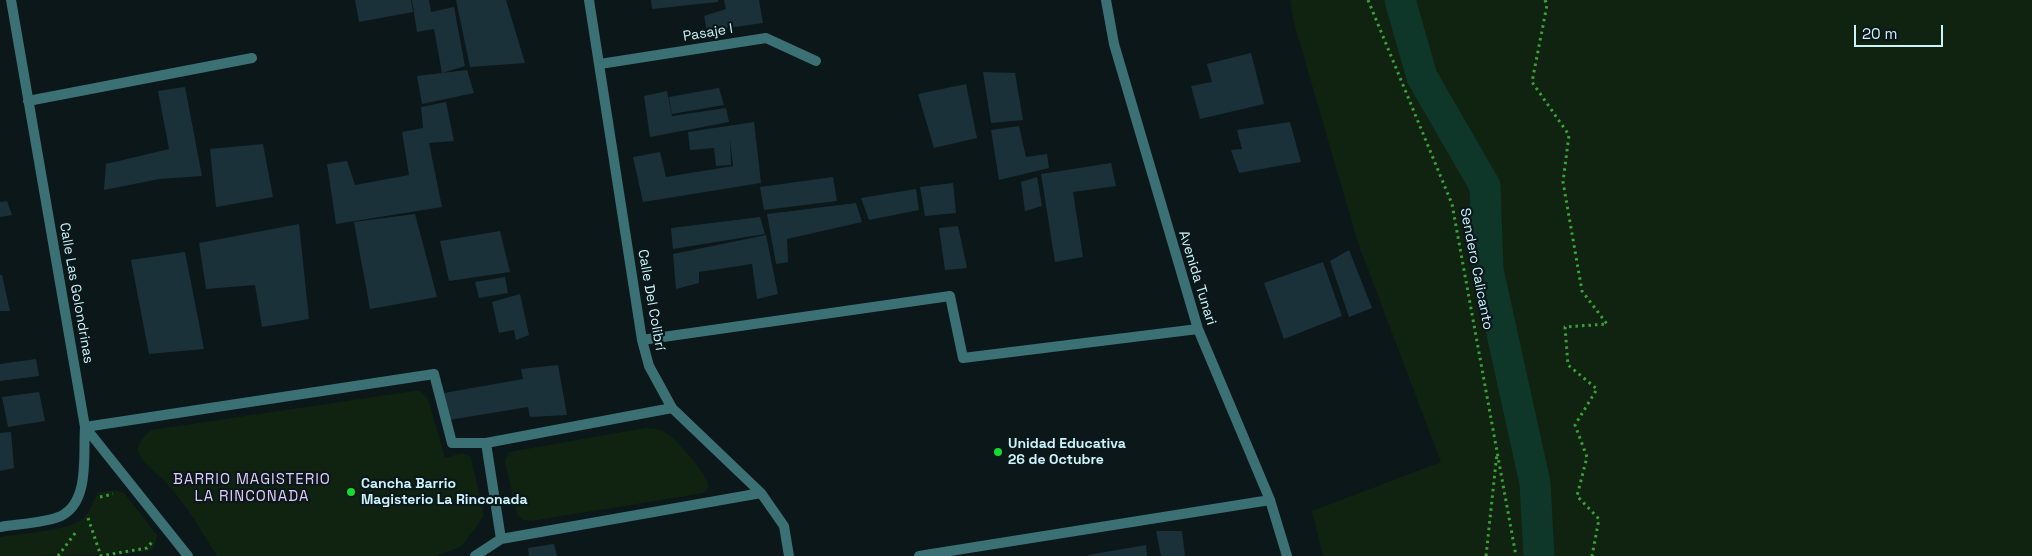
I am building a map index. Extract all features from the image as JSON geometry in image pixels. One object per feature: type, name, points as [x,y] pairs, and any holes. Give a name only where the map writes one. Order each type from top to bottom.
[{"type":"street","name":"Calle Las Golondrinas","points":[[12,0],[85,427],[188,556]]},
{"type":"street","name":"Calle Del Colibrí","points":[[589,0],[642,340],[649,366],[672,408],[761,493],[784,526],[789,556]]},
{"type":"street","name":"Avenida Tunari","points":[[1106,0],[1114,44],[1198,330],[1270,500],[1287,556]]},
{"type":"street","name":"Pasaje I","points":[[600,64],[766,38],[816,61]]},
{"type":"street","points":[[28,100],[252,58]]},
{"type":"street","points":[[642,340],[950,296],[963,358],[1198,330]]},
{"type":"street","points":[[0,528],[60,517],[73,509],[82,489],[85,427],[434,374],[452,443],[486,443],[672,408]]},
{"type":"street","points":[[486,443],[501,539]]},
{"type":"street","points":[[475,556],[501,539],[761,493]]},
{"type":"street","points":[[919,556],[1270,500]]},
{"type":"path","name":"Sendero Calicanto","points":[[1368,0],[1452,204],[1498,447],[1516,556]]},
{"type":"path","points":[[1545,0],[1547,5],[1532,82],[1569,135],[1563,182],[1582,291],[1607,324],[1565,327],[1568,365],[1597,389],[1575,425],[1587,457],[1577,496],[1599,519],[1592,556]]},
{"type":"path","points":[[1486,556],[1498,447]]},
{"type":"path","points":[[98,499],[102,496],[116,493]]},
{"type":"path","points":[[73,509],[91,517],[101,556],[147,548],[152,543],[152,536]]},
{"type":"path","points":[[58,556],[81,526]]},
{"type":"green space","points":[[1290,0],[2032,0],[2032,556],[1323,556],[1312,511],[1441,462],[1358,243],[1294,23]]},
{"type":"green space","points":[[420,391],[428,399],[445,458],[462,453],[471,457],[484,516],[462,546],[437,556],[217,556],[182,502],[166,482],[146,464],[138,452],[141,441],[151,430]]},
{"type":"green space","points":[[645,428],[665,432],[685,451],[704,475],[708,487],[704,493],[531,521],[523,520],[517,515],[505,461],[509,452]]},
{"type":"green space","points":[[116,490],[124,493],[157,535],[152,550],[104,555],[0,556],[0,537],[47,531],[74,524],[85,517],[95,498],[101,492]]},
{"type":"building","points":[[355,0],[411,0],[413,12],[359,22]]},
{"type":"building","points":[[412,0],[429,0],[431,12],[454,7],[465,66],[442,73],[434,29],[417,32]]},
{"type":"building","points":[[456,0],[506,0],[525,63],[470,67]]},
{"type":"building","points":[[651,0],[718,0],[718,2],[652,9]]},
{"type":"building","points":[[724,0],[759,0],[763,23],[707,31],[704,16],[726,9]]},
{"type":"building","points":[[1251,53],[1264,104],[1200,119],[1191,86],[1212,82],[1207,64]]},
{"type":"building","points":[[467,70],[474,93],[422,104],[417,76]]},
{"type":"building","points":[[983,72],[1015,73],[1023,120],[991,123]]},
{"type":"building","points":[[966,84],[977,138],[934,148],[918,94]]},
{"type":"building","points":[[185,87],[202,176],[159,179],[104,190],[106,164],[169,149],[158,91]]},
{"type":"building","points":[[719,88],[724,105],[672,114],[669,97]]},
{"type":"building","points":[[667,91],[672,116],[726,108],[729,122],[650,137],[644,96]]},
{"type":"building","points":[[446,102],[454,141],[429,143],[442,207],[336,224],[327,164],[347,161],[355,185],[409,175],[402,132],[423,128],[421,107]]},
{"type":"building","points":[[754,122],[761,183],[643,202],[633,157],[660,152],[666,177],[733,166],[730,139],[731,165],[716,166],[714,148],[690,150],[688,132]]},
{"type":"building","points":[[1290,122],[1301,162],[1239,173],[1231,150],[1242,149],[1237,130]]},
{"type":"building","points":[[1019,126],[1026,157],[1047,154],[1049,168],[999,180],[991,130]]},
{"type":"building","points":[[263,144],[273,197],[216,207],[210,149]]},
{"type":"building","points":[[1111,163],[1116,186],[1073,192],[1083,257],[1055,262],[1041,174]]},
{"type":"building","points":[[833,177],[837,201],[764,210],[760,187]]},
{"type":"building","points":[[1037,177],[1042,206],[1025,211],[1021,182]]},
{"type":"building","points":[[953,183],[956,213],[925,216],[920,187]]},
{"type":"building","points":[[916,189],[919,210],[869,220],[861,198]]},
{"type":"building","points":[[7,201],[12,215],[0,217],[0,202]]},
{"type":"building","points":[[856,203],[862,222],[787,239],[788,262],[776,264],[767,214]]},
{"type":"building","points":[[415,214],[437,297],[370,309],[354,222]]},
{"type":"building","points":[[760,217],[765,234],[673,249],[671,228]]},
{"type":"building","points":[[299,224],[309,319],[262,327],[255,285],[206,289],[199,243]]},
{"type":"building","points":[[958,226],[967,268],[945,270],[939,228]]},
{"type":"building","points":[[500,231],[510,272],[449,281],[440,241]]},
{"type":"building","points":[[766,235],[778,294],[757,299],[752,264],[699,272],[699,283],[676,289],[673,254]]},
{"type":"building","points":[[1349,250],[1372,308],[1349,317],[1330,261]]},
{"type":"building","points":[[185,252],[204,349],[149,354],[131,260]]},
{"type":"building","points":[[1323,262],[1342,316],[1284,339],[1264,283]]},
{"type":"building","points":[[0,275],[2,275],[10,311],[0,311]]},
{"type":"building","points":[[505,277],[508,293],[479,298],[475,282]]},
{"type":"building","points":[[520,294],[529,335],[516,340],[514,330],[499,333],[492,302]]},
{"type":"building","points":[[36,359],[39,376],[0,381],[0,364]]},
{"type":"building","points":[[558,365],[567,415],[530,417],[528,407],[449,420],[444,393],[523,379],[521,369]]},
{"type":"building","points":[[39,392],[45,421],[8,427],[2,397]]},
{"type":"building","points":[[11,432],[14,468],[0,471],[0,433]]},
{"type":"building","points":[[1156,531],[1182,531],[1185,556],[1161,556]]},
{"type":"building","points":[[554,544],[557,556],[529,556],[528,548]]},
{"type":"building","points":[[1146,545],[1147,556],[1088,556],[1088,555]]},
{"type":"waterway","points":[[1400,0],[1422,77],[1485,186],[1488,270],[1535,483],[1539,556]]},
{"type":"place","name":"Unidad Educativa 26 de Octubre","points":[[998,452]]},
{"type":"place","name":"Cancha Barrio Magisterio La Rinconada","points":[[351,492]]},
{"type":"district","name":"BARRIO MAGISTERIO LA RINCONADA","points":[[252,488]]}]
